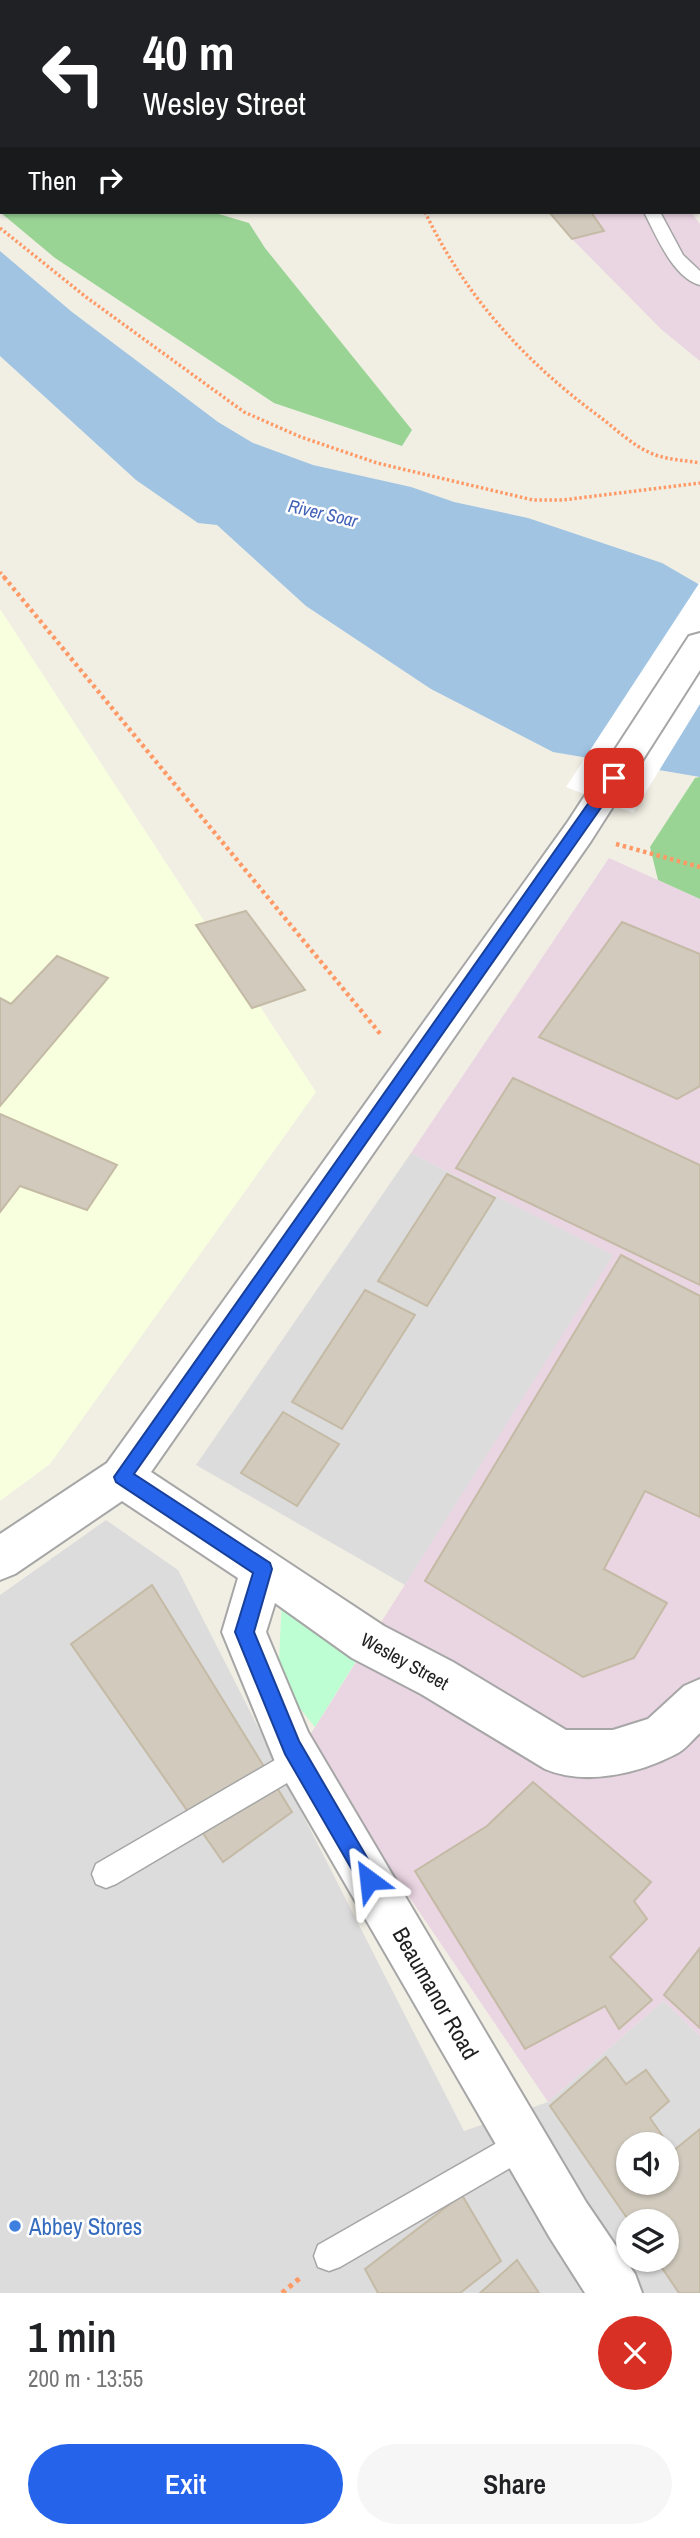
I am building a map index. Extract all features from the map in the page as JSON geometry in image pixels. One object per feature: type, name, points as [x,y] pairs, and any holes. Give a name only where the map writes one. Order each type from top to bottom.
[{"type":"street","points":[[0,1559],[122,1477],[600,800],[700,644]]},
{"type":"street","name":"Wesley Street","points":[[122,1477],[263,1569],[368,1642],[437,1678],[562,1753],[613,1753],[662,1737],[700,1702]]},
{"type":"street","name":"Beaumanor Road","points":[[263,1569],[244,1632],[299,1760],[568,2220],[616,2293]]},
{"type":"lane","points":[[653,214],[676,258],[700,280]]},
{"type":"lane","points":[[106,1874],[299,1760]]},
{"type":"lane","points":[[329,2256],[523,2143]]},
{"type":"path","points":[[426,214],[434,233],[480,306],[527,358],[587,408],[653,454],[700,463]]},
{"type":"path","points":[[0,228],[86,297],[244,411],[301,437],[377,463],[533,500],[563,500],[700,482]]},
{"type":"path","points":[[0,572],[410,1070]]},
{"type":"path","points":[[610,842],[700,867]]},
{"type":"shaded area","points":[[551,214],[692,214],[700,224],[700,361],[662,330]]},
{"type":"shaded area","points":[[0,609],[316,1092],[50,1464],[0,1501]]},
{"type":"shaded area","points":[[609,858],[700,899],[700,2036],[663,2001],[548,2102],[305,1743],[613,1255],[411,1153]]},
{"type":"shaded area","points":[[411,1153],[614,1255],[405,1585],[196,1465]]},
{"type":"shaded area","points":[[106,1520],[178,1570],[464,2131],[548,2102],[663,2001],[700,2036],[700,2293],[0,2293],[0,1595]]},
{"type":"green space","points":[[2,214],[219,214],[249,223],[265,248],[412,430],[402,446],[274,403],[55,258]]},
{"type":"green space","points":[[700,777],[700,899],[658,880],[650,847],[695,778]]},
{"type":"green space","points":[[282,1598],[368,1642],[315,1727],[278,1681]]},
{"type":"water","name":"River Soar","points":[[0,251],[72,312],[218,422],[253,443],[313,465],[411,487],[454,502],[528,518],[662,563],[700,585],[700,777],[553,752],[431,689],[306,606],[217,525],[198,523],[136,480],[0,356]]},
{"type":"pier","points":[[700,582],[700,704],[633,813],[566,787]]},
{"type":"building","points":[[551,214],[592,214],[604,231],[572,239]]},
{"type":"building","points":[[246,911],[305,990],[252,1008],[196,925]]},
{"type":"building","points":[[622,922],[700,954],[700,1086],[677,1099],[539,1037]]},
{"type":"building","points":[[57,956],[108,978],[0,1106],[0,998],[11,1004]]},
{"type":"building","points":[[513,1078],[700,1165],[700,1285],[456,1168]]},
{"type":"building","points":[[0,1114],[117,1165],[87,1210],[20,1186],[0,1212]]},
{"type":"building","points":[[447,1174],[495,1198],[427,1306],[378,1281]]},
{"type":"building","points":[[621,1255],[700,1296],[700,1517],[645,1491],[604,1569],[667,1603],[634,1658],[583,1677],[425,1581]]},
{"type":"building","points":[[365,1290],[415,1315],[342,1429],[292,1402]]},
{"type":"building","points":[[283,1412],[339,1444],[297,1506],[241,1473]]},
{"type":"building","points":[[152,1585],[292,1812],[223,1862],[71,1644]]},
{"type":"building","points":[[533,1782],[651,1882],[634,1901],[647,1919],[610,1957],[652,2000],[619,2029],[605,2006],[525,2049],[415,1871],[487,1826]]},
{"type":"building","points":[[700,1948],[700,2028],[664,1995]]},
{"type":"building","points":[[606,2057],[626,2084],[646,2070],[669,2101],[650,2118],[660,2132],[616,2132],[616,2195],[679,2195],[679,2146],[700,2129],[700,2293],[679,2293],[665,2272],[679,2272],[679,2209],[621,2209],[550,2106]]},
{"type":"building","points":[[462,2195],[501,2261],[460,2293],[378,2293],[365,2269]]},
{"type":"building","points":[[517,2260],[539,2293],[480,2293]]},
{"type":"place","name":"Abbey Stores","points":[[15,2226]]},
{"type":"route","points":[[369,1880],[292,1748],[244,1632],[263,1569],[122,1477],[579,832],[614,778]]}]
